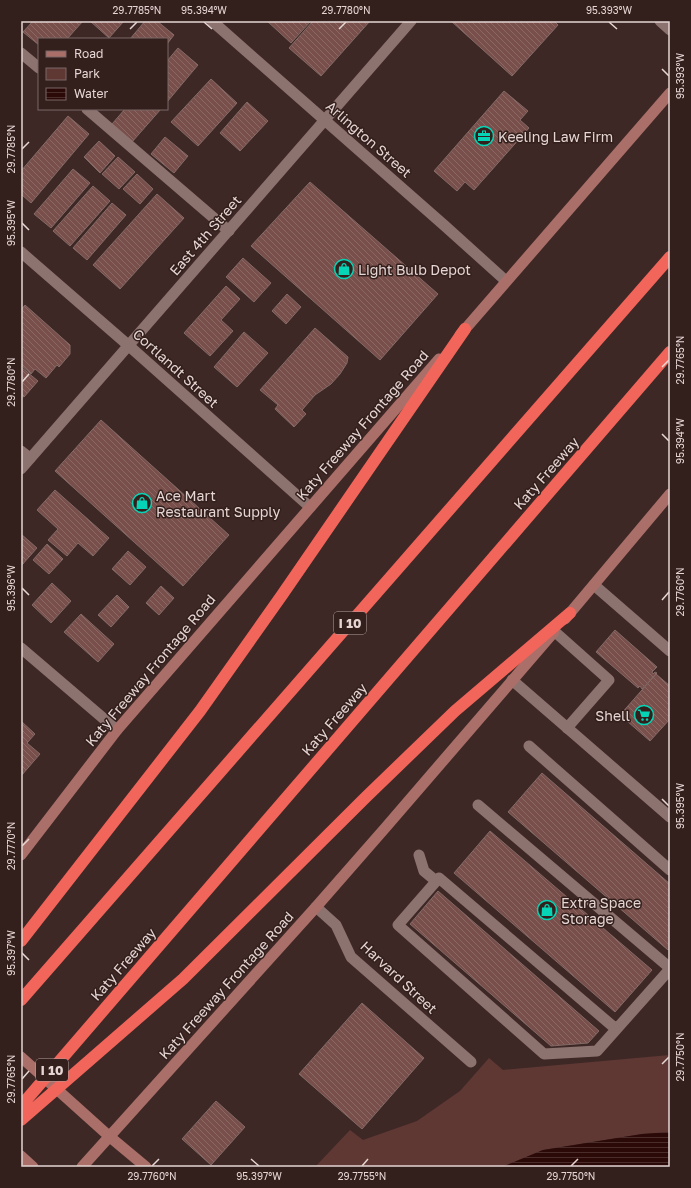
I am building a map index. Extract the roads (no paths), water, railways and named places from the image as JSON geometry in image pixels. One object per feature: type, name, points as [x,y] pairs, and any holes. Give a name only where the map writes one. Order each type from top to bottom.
[{"type":"highway","name":"I 10","points":[[21,1000],[670,257]]},
{"type":"highway","points":[[21,941],[200,711],[282,595],[465,329]]},
{"type":"highway","name":"Katy Freeway","points":[[21,1106],[670,352]]},
{"type":"highway","points":[[21,1120],[183,979],[455,711],[570,613]]},
{"type":"main road","name":"Katy Freeway Frontage Road","points":[[21,855],[117,730],[670,93]]},
{"type":"main road","name":"Katy Freeway Frontage Road","points":[[82,1167],[386,827],[554,632],[670,494]]},
{"type":"main road","points":[[21,1057],[110,1137],[146,1167]]},
{"type":"main road","points":[[21,1156],[33,1167]]},
{"type":"street","name":"Arlington Street","points":[[212,21],[506,281]]},
{"type":"street","name":"East 4th Street","points":[[21,469],[411,21]]},
{"type":"street","points":[[660,21],[670,30]]},
{"type":"street","points":[[21,53],[38,67]]},
{"type":"street","points":[[88,110],[229,231]]},
{"type":"street","name":"Cortlandt Street","points":[[21,252],[310,507]]},
{"type":"street","points":[[21,450],[30,458]]},
{"type":"street","points":[[594,585],[670,651]]},
{"type":"street","points":[[554,632],[609,680],[566,728]]},
{"type":"street","points":[[21,648],[117,730]]},
{"type":"street","points":[[512,680],[670,817]]},
{"type":"street","points":[[530,746],[670,870]]},
{"type":"street","points":[[478,805],[670,968],[597,1051],[544,1054],[398,925],[439,878],[616,1029]]},
{"type":"street","points":[[419,855],[424,871],[436,881]]},
{"type":"street","name":"Harvard Street","points":[[316,907],[336,925],[351,957],[471,1062]]},
{"type":"water","points":[[670,1132],[670,1167],[502,1167],[543,1150],[642,1134]]},
{"type":"place","name":"Keeling Law Firm","points":[[484,136]]},
{"type":"place","name":"Light Bulb Depot","points":[[344,269]]},
{"type":"place","name":"Ace Mart Restaurant Supply","points":[[142,503]]},
{"type":"place","name":"Shell","points":[[644,715]]},
{"type":"place","name":"Extra Space Storage","points":[[547,910]]}]
